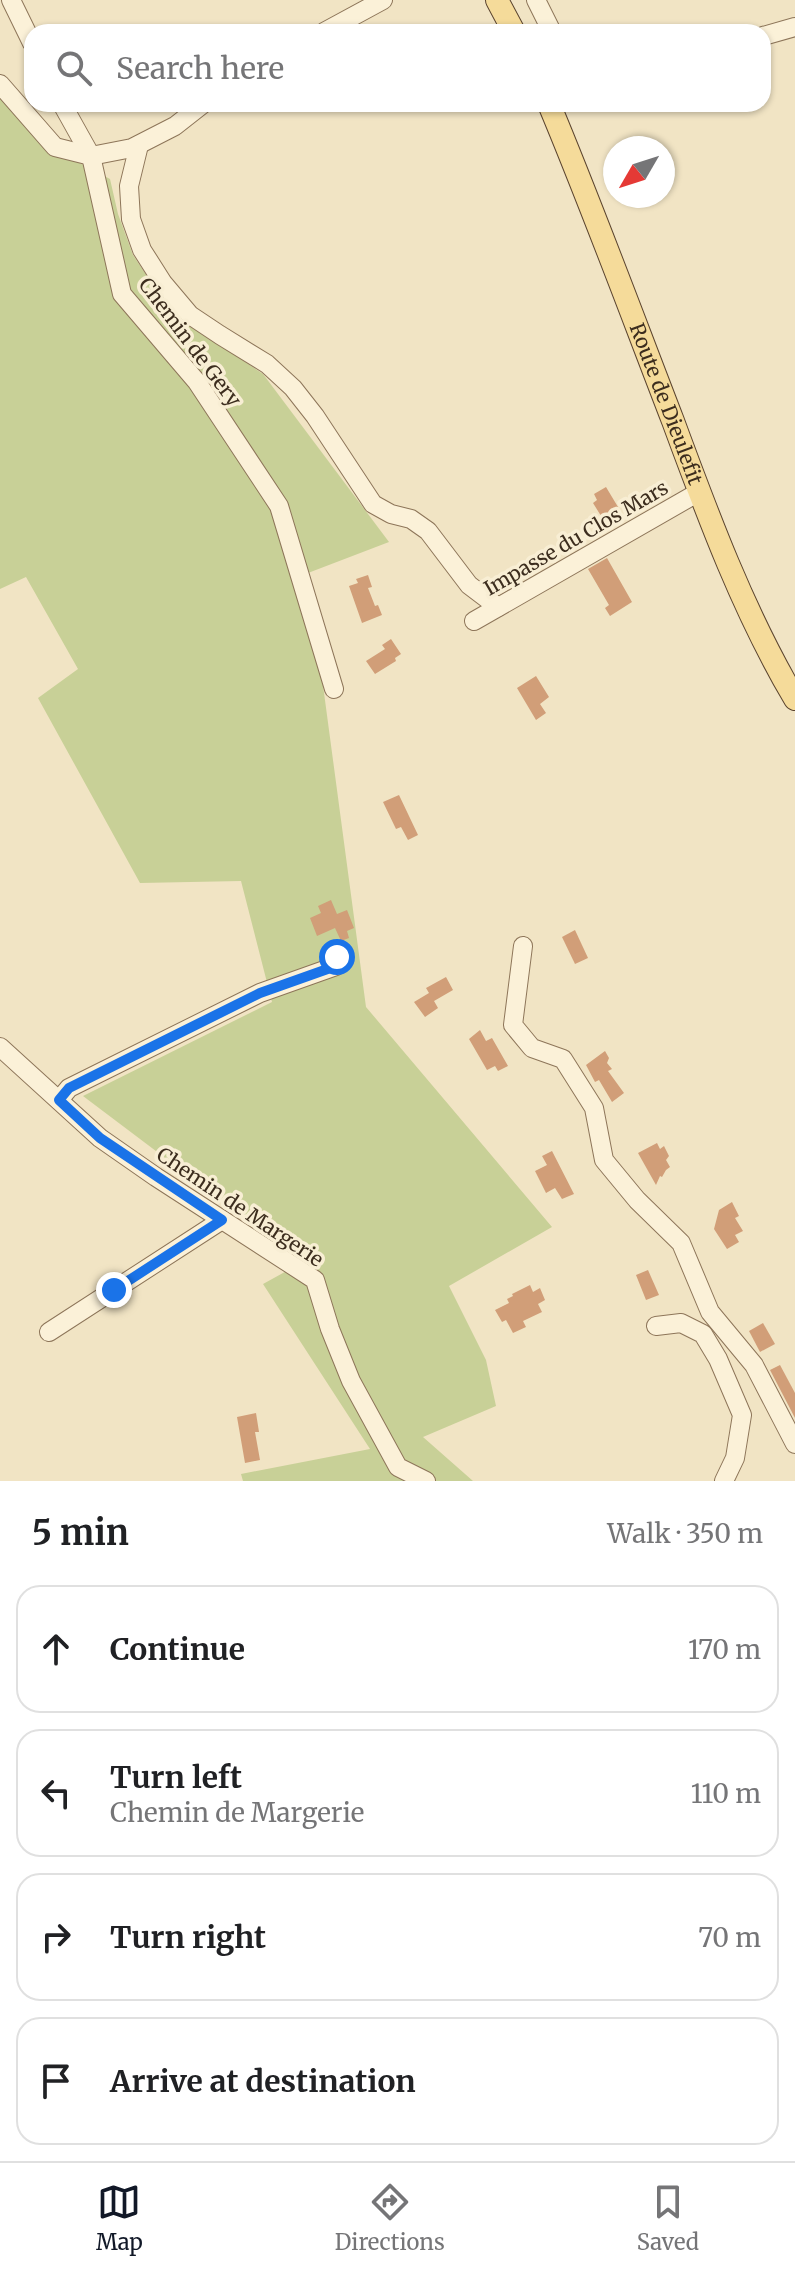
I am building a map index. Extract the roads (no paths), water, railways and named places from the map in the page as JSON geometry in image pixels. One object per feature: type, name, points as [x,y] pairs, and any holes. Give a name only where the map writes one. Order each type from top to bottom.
[{"type":"main road","points":[[497,0],[510,24]]},
{"type":"main road","name":"Route de Dieulefit","points":[[552,112],[583,183],[699,492],[751,615],[795,699]]},
{"type":"street","points":[[11,0],[24,27]]},
{"type":"street","points":[[339,24],[383,0]]},
{"type":"street","points":[[536,0],[548,24]]},
{"type":"street","points":[[771,34],[795,27]]},
{"type":"street","points":[[0,84],[24,111]]},
{"type":"street","points":[[24,112],[55,147],[91,156],[139,145],[175,126],[193,112]]},
{"type":"street","name":"Chemin de Gery","points":[[66,112],[91,156],[122,294],[197,382],[279,506],[334,689]]},
{"type":"street","points":[[139,145],[129,186],[131,219],[142,250],[163,283],[190,315],[267,364],[293,388],[373,504],[391,514],[411,519],[428,531],[469,585],[498,607]]},
{"type":"street","name":"Impasse du Clos Mars","points":[[474,621],[699,492]]},
{"type":"street","points":[[523,946],[513,1025],[532,1048],[563,1059],[594,1108],[604,1160],[637,1200],[681,1243],[710,1312],[754,1365],[795,1444]]},
{"type":"street","points":[[59,1100],[69,1088],[227,1008],[336,966],[337,957]]},
{"type":"street","name":"Chemin de Margerie","points":[[0,1047],[100,1138],[315,1280],[351,1381],[398,1467],[426,1481]]},
{"type":"street","points":[[49,1332],[222,1220]]},
{"type":"street","points":[[656,1326],[681,1323],[703,1334],[724,1373],[742,1415],[735,1458],[724,1481]]}]
